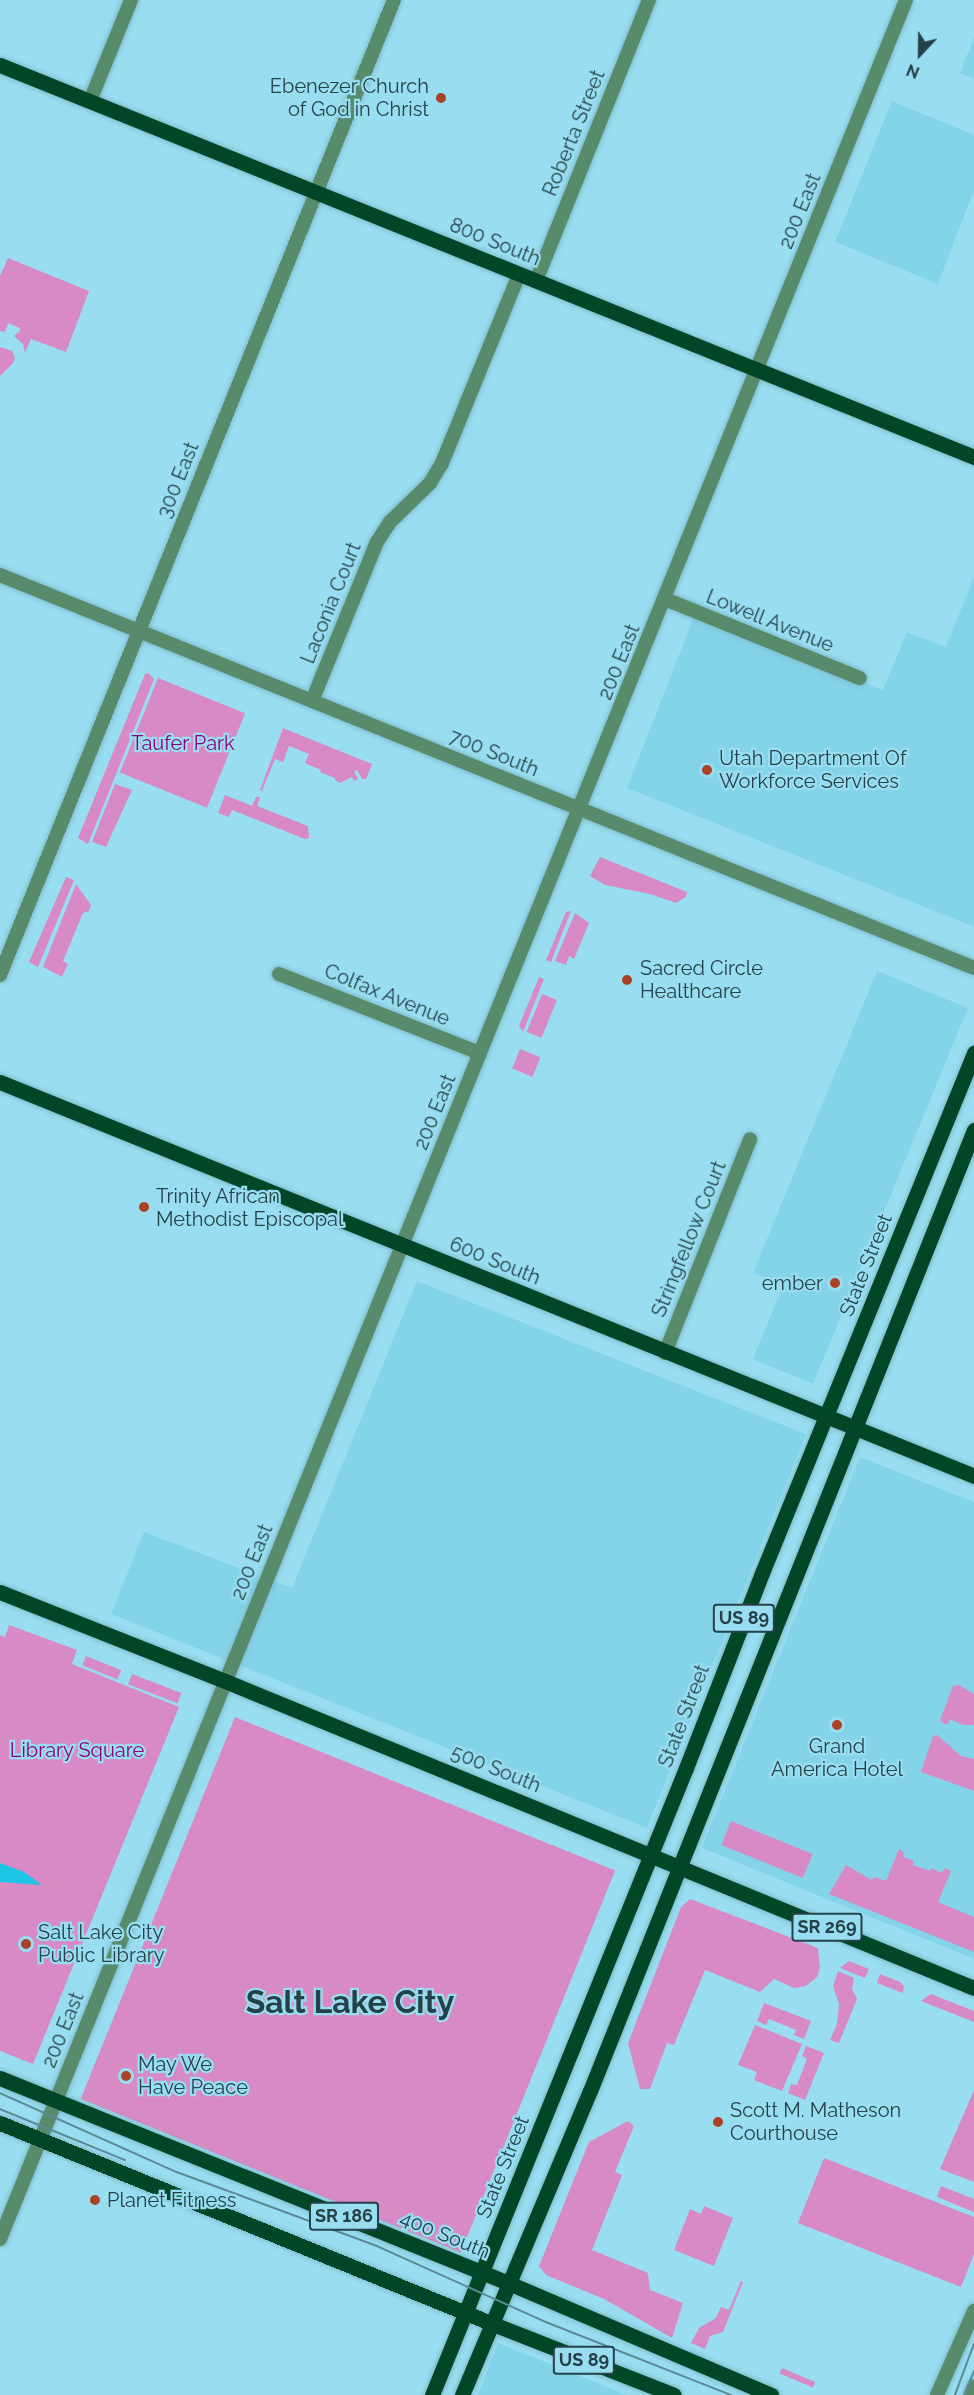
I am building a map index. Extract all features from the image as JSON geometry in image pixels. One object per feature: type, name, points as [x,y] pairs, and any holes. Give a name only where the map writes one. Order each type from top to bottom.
[{"type":"main road","name":"800 South","points":[[0,65],[974,457]]},
{"type":"main road","name":"State Street","points":[[432,2395],[974,1053]]},
{"type":"main road","name":"600 South","points":[[0,1082],[665,1353],[974,1476]]},
{"type":"main road","name":"US 89","points":[[511,2284],[680,1868],[974,1130]]},
{"type":"main road","name":"500 South","points":[[0,1592],[225,1681],[974,1988]]},
{"type":"main road","name":"400 South","points":[[0,2078],[482,2272],[771,2395]]},
{"type":"main road","name":"SR 186","points":[[0,2123],[467,2313]]},
{"type":"main road","points":[[462,2395],[511,2284]]},
{"type":"main road","name":"US 89","points":[[467,2313],[674,2395]]},
{"type":"street","points":[[90,102],[131,0]]},
{"type":"street","name":"300 East","points":[[0,975],[394,0]]},
{"type":"street","name":"Roberta Street","points":[[536,281],[649,0]]},
{"type":"street","name":"200 East","points":[[0,2239],[906,0]]},
{"type":"street","name":"Laconia Court","points":[[312,701],[373,552],[390,522],[437,474],[519,274]]},
{"type":"street","name":"700 South","points":[[0,575],[974,968]]},
{"type":"street","name":"Lowell Avenue","points":[[665,599],[860,678]]},
{"type":"street","name":"Colfax Avenue","points":[[279,974],[480,1053]]},
{"type":"street","name":"Stringfellow Court","points":[[665,1353],[750,1139]]},
{"type":"street","points":[[937,2395],[974,2311]]},
{"type":"street","points":[[970,2395],[974,2386]]},
{"type":"shaded area","points":[[974,37],[974,79],[960,73]]},
{"type":"shaded area","points":[[892,101],[974,135],[974,190],[938,284],[835,242]]},
{"type":"shaded area","points":[[974,577],[974,927],[627,788],[695,614],[883,690],[907,632],[946,647]]},
{"type":"shaded area","points":[[877,971],[968,1008],[813,1384],[753,1359],[783,1286],[753,1273]]},
{"type":"shaded area","points":[[417,1281],[806,1434],[647,1828],[111,1614],[144,1532],[292,1588]]},
{"type":"shaded area","points":[[860,1457],[974,1502],[974,1959],[702,1848]]},
{"type":"shaded area","points":[[0,1863],[24,1872],[42,1885],[0,1882]]},
{"type":"shaded area","points":[[498,2343],[627,2395],[478,2395]]},
{"type":"green space","points":[[8,258],[89,291],[66,352],[31,339],[25,353],[23,344],[14,336],[20,328],[8,323],[5,332],[0,331],[0,276]]},
{"type":"green space","points":[[0,347],[12,351],[15,358],[0,376]]},
{"type":"green space","points":[[148,673],[154,679],[88,844],[78,838],[145,674]]},
{"type":"green space","name":"Taufer Park","points":[[158,678],[245,713],[207,808],[120,773]]},
{"type":"green space","points":[[283,728],[372,764],[366,779],[362,779],[357,770],[354,772],[358,779],[354,781],[352,777],[340,783],[335,778],[320,772],[321,770],[305,763],[309,754],[289,746],[283,762],[275,759],[262,791],[260,790]]},
{"type":"green space","points":[[115,784],[132,790],[106,847],[92,842]]},
{"type":"green space","points":[[225,795],[252,806],[256,797],[260,797],[257,806],[308,826],[309,838],[305,839],[232,810],[229,817],[218,813]]},
{"type":"green space","points":[[600,857],[687,892],[686,897],[676,903],[650,894],[605,885],[590,876]]},
{"type":"green space","points":[[66,877],[74,880],[38,967],[29,962]]},
{"type":"green space","points":[[76,884],[91,905],[89,911],[83,913],[63,961],[68,964],[62,977],[43,967]]},
{"type":"green space","points":[[571,911],[551,962],[546,960],[566,912]]},
{"type":"green space","points":[[575,913],[589,923],[574,959],[569,956],[566,965],[555,961]]},
{"type":"green space","points":[[539,977],[544,979],[523,1032],[519,1026]]},
{"type":"green space","points":[[542,994],[557,1000],[541,1038],[527,1032]]},
{"type":"green space","points":[[520,1049],[540,1057],[533,1077],[512,1068]]},
{"type":"green space","name":"Library Square","points":[[9,1625],[77,1650],[72,1664],[179,1707],[33,2064],[0,2051],[0,1635],[5,1637]]},
{"type":"green space","points":[[86,1656],[121,1670],[117,1680],[82,1665]]},
{"type":"green space","points":[[132,1674],[181,1693],[178,1703],[128,1684]]},
{"type":"green space","points":[[959,1685],[974,1694],[974,1725],[963,1725],[950,1719],[948,1724],[944,1724],[940,1720],[953,1686]]},
{"type":"green space","points":[[235,1717],[615,1871],[461,2253],[81,2099]]},
{"type":"green space","points":[[937,1735],[961,1756],[974,1759],[974,1791],[921,1772],[933,1736]]},
{"type":"green space","points":[[731,1821],[813,1854],[803,1878],[721,1845]]},
{"type":"green space","points":[[899,1849],[904,1852],[903,1857],[914,1861],[913,1865],[930,1871],[931,1868],[942,1873],[945,1868],[951,1871],[938,1902],[974,1917],[974,1952],[829,1894],[846,1865],[872,1880],[874,1877],[886,1881]]},
{"type":"green space","points":[[690,1899],[818,1948],[820,1968],[817,1977],[806,1986],[794,1988],[774,1979],[760,1992],[705,1970],[674,2045],[667,2043],[650,2089],[640,2089],[628,2043],[681,1907]]},
{"type":"green space","points":[[849,1961],[869,1969],[865,1978],[840,1968]]},
{"type":"green space","points":[[838,1971],[854,1978],[852,1989],[857,1999],[839,2043],[830,2040],[837,2024],[839,2004],[833,1986]]},
{"type":"green space","points":[[880,1974],[900,1982],[904,1986],[903,1993],[877,1983]]},
{"type":"green space","points":[[931,1994],[974,2011],[974,2022],[921,2001]]},
{"type":"green space","points":[[764,2003],[811,2021],[804,2039],[794,2035],[796,2030],[769,2019],[766,2025],[757,2021]]},
{"type":"green space","points":[[755,2025],[802,2044],[782,2091],[754,2080],[757,2072],[738,2065]]},
{"type":"green space","points":[[806,2046],[824,2053],[805,2100],[788,2093],[791,2084],[797,2085],[807,2059],[802,2056]]},
{"type":"green space","points":[[974,2090],[974,2182],[940,2169]]},
{"type":"green space","points":[[628,2121],[634,2126],[615,2172],[622,2175],[592,2250],[648,2273],[650,2290],[683,2303],[672,2338],[604,2299],[546,2275],[539,2266],[589,2142]]},
{"type":"green space","points":[[824,2158],[974,2217],[974,2254],[961,2287],[798,2223]]},
{"type":"green space","points":[[941,2186],[974,2199],[974,2212],[937,2197]]},
{"type":"green space","points":[[704,2206],[733,2218],[714,2266],[674,2250],[690,2209],[701,2214]]},
{"type":"green space","points":[[741,2281],[743,2282],[723,2332],[710,2336],[705,2349],[691,2343],[699,2328],[716,2318],[721,2307],[729,2310]]},
{"type":"green space","points":[[782,2368],[815,2382],[813,2388],[780,2374]]},
{"type":"tram line","points":[[0,2093],[177,2172],[377,2246],[546,2322],[731,2395]]},
{"type":"tram line","points":[[0,2109],[125,2160]]},
{"type":"tram line","points":[[955,2395],[974,2344]]},
{"type":"tram line","points":[[964,2395],[974,2371]]},
{"type":"place","name":"Ebenezer Church of God in Christ","points":[[441,98]]},
{"type":"place","name":"Utah Department Of Workforce Services","points":[[707,770]]},
{"type":"place","name":"Sacred Circle Healthcare","points":[[627,980]]},
{"type":"place","name":"Trinity African Methodist Episcopal","points":[[144,1207]]},
{"type":"place","name":"ember","points":[[835,1283]]},
{"type":"place","name":"Grand America Hotel","points":[[837,1725]]},
{"type":"place","name":"Salt Lake City Public Library","points":[[26,1944]]},
{"type":"place","name":"May We Have Peace","points":[[126,2076]]},
{"type":"place","name":"Scott M. Matheson Courthouse","points":[[718,2122]]},
{"type":"place","name":"Planet Fitness","points":[[95,2200]]},
{"type":"district","name":"Salt Lake City","points":[[350,2002]]}]
